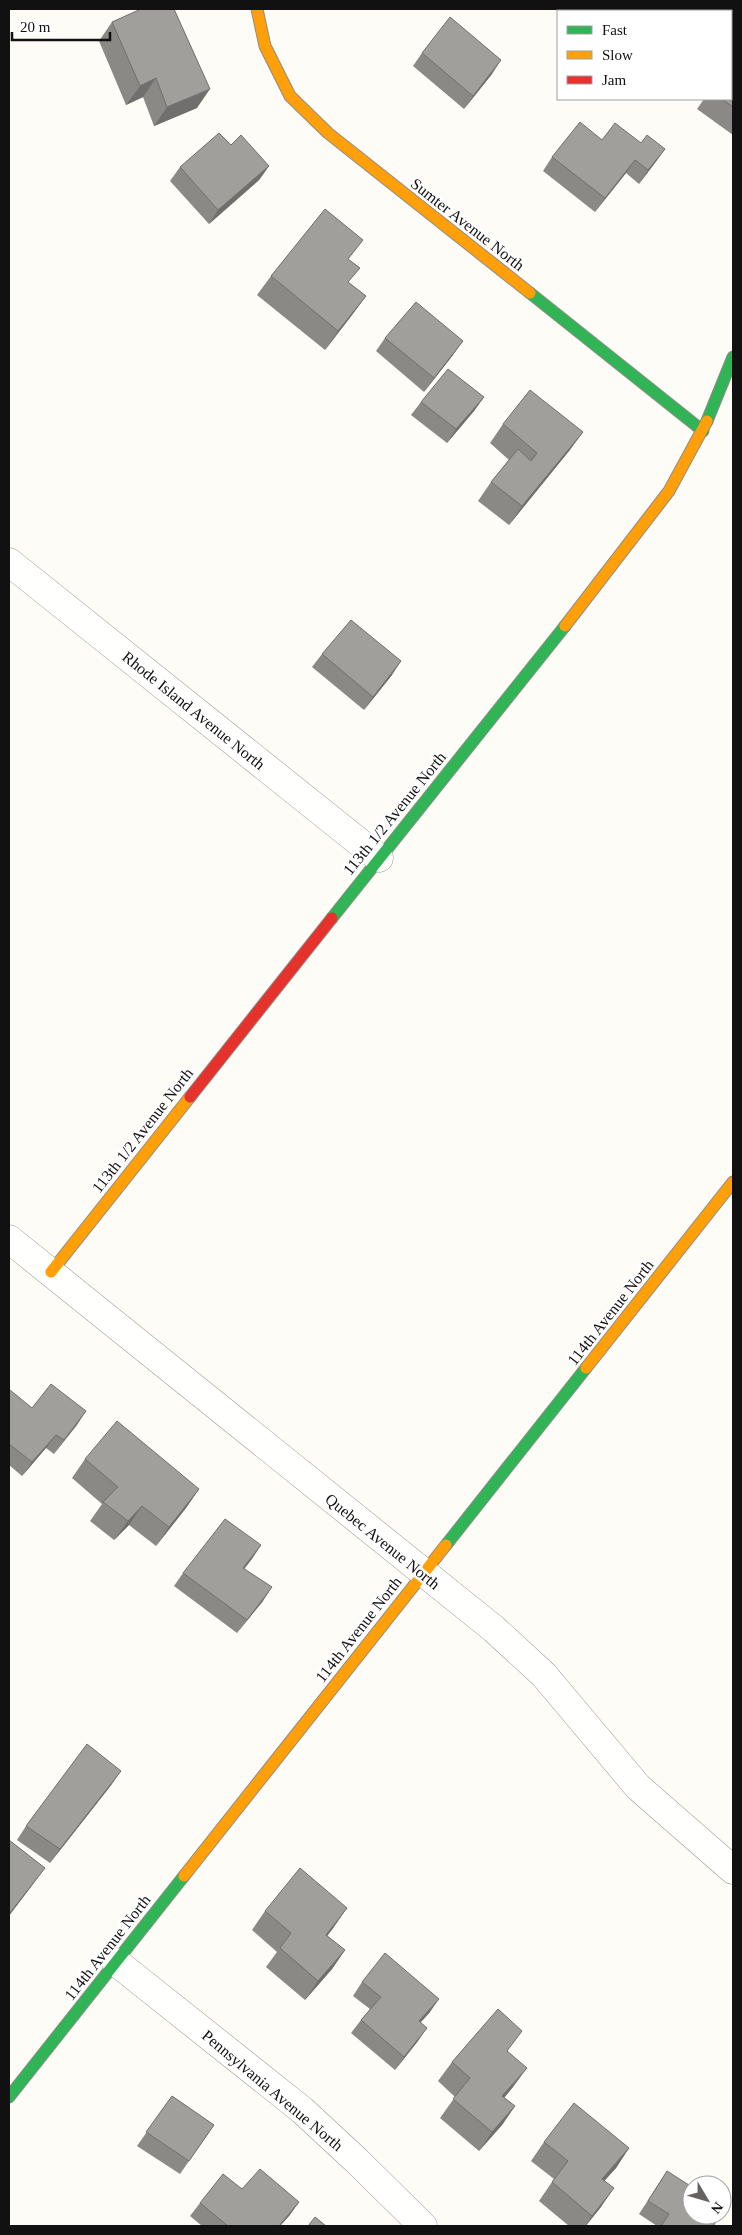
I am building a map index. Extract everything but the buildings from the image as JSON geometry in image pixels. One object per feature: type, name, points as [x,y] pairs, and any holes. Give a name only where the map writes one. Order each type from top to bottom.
[{"type":"street","name":"Sumter Avenue North","points":[[257,9],[265,46],[290,96],[328,133],[703,431]]},
{"type":"street","name":"113th 1/2 Avenue North","points":[[51,1272],[625,550],[669,491],[703,431],[733,357]]},
{"type":"street","name":"Rhode Island Avenue North","points":[[9,562],[379,858]]},
{"type":"street","name":"114th Avenue North","points":[[9,2097],[733,1182]]},
{"type":"street","name":"Quebec Avenue North","points":[[9,1238],[494,1629],[544,1675],[638,1787],[733,1870]]},
{"type":"street","name":"Pennsylvania Avenue North","points":[[116,1962],[302,2110],[423,2226]]},
{"type":"traffic: fast","points":[[530,293],[703,431]]},
{"type":"traffic: fast","points":[[707,421],[733,357]]},
{"type":"traffic: fast","points":[[332,918],[565,626]]},
{"type":"traffic: fast","points":[[446,1545],[586,1368]]},
{"type":"traffic: fast","points":[[9,2097],[184,1876]]},
{"type":"traffic: slow","points":[[257,9],[265,46],[290,96],[328,133],[530,293]]},
{"type":"traffic: slow","points":[[565,626],[669,491],[707,421]]},
{"type":"traffic: slow","points":[[51,1272],[190,1097]]},
{"type":"traffic: slow","points":[[586,1368],[733,1182]]},
{"type":"traffic: slow","points":[[184,1876],[446,1545]]},
{"type":"traffic: jam","points":[[190,1097],[332,918]]}]
